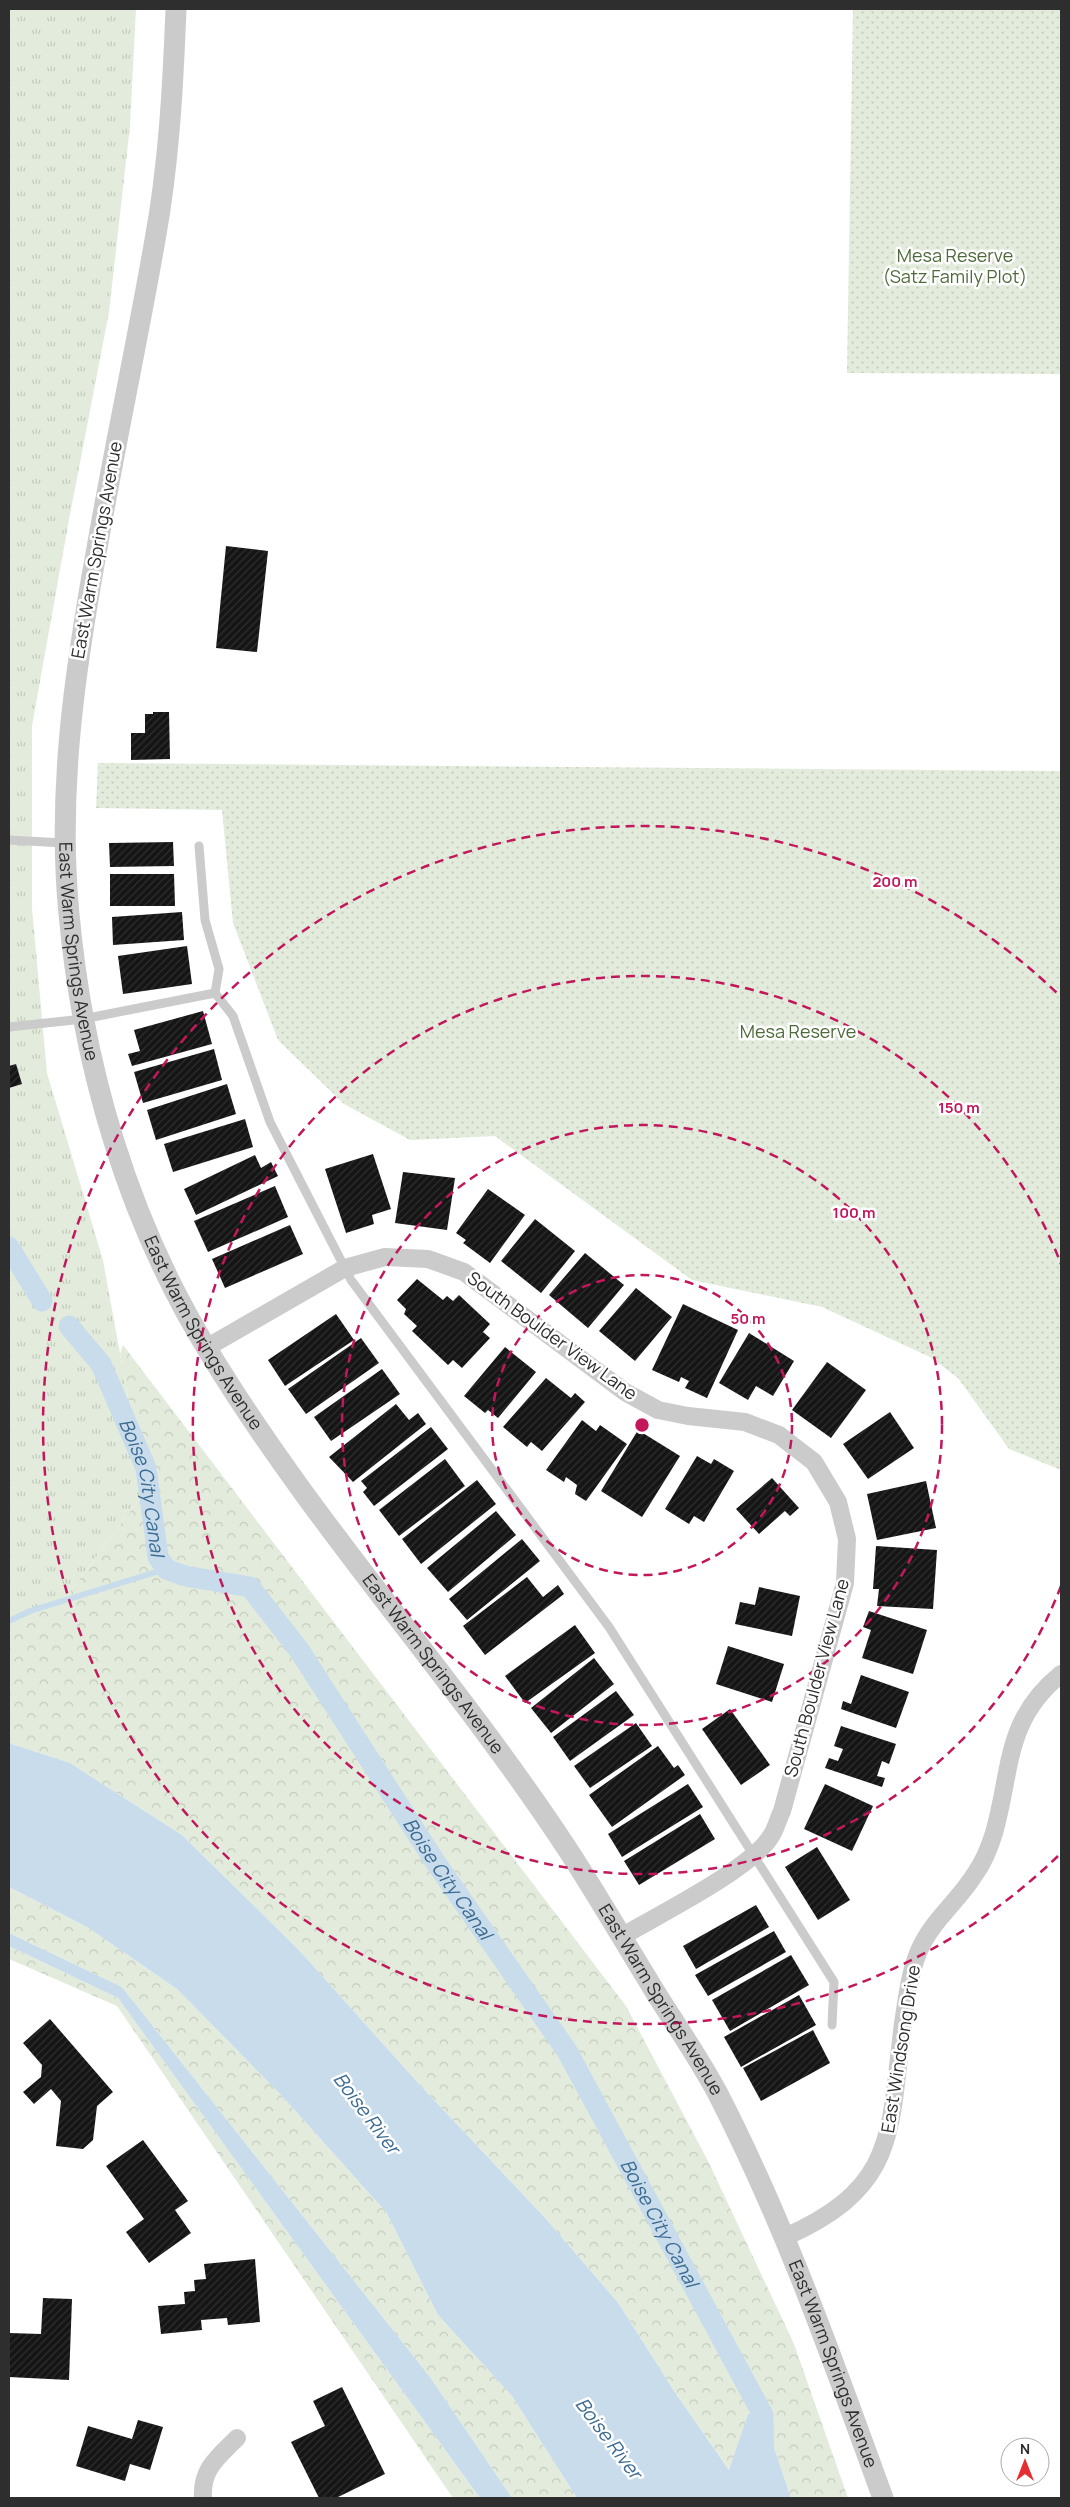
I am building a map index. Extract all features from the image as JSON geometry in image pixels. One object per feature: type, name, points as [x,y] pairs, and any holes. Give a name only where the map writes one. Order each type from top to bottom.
[{"type":"street","name":"East Warm Springs Avenue","points":[[176,9],[172,95],[156,232],[78,650],[68,732],[64,843],[69,917],[84,1019],[107,1118],[130,1188],[154,1248],[206,1348],[274,1452],[568,1849],[716,2091],[785,2237],[825,2339],[883,2498]]},
{"type":"street","name":"South Boulder View Lane","points":[[206,1348],[345,1268],[385,1257],[428,1259],[464,1272],[625,1392],[658,1410],[688,1416],[745,1422],[779,1435],[814,1462],[838,1502],[847,1539],[845,1584],[782,1811],[771,1837],[755,1856],[736,1870],[621,1937]]},
{"type":"street","name":"East Windsong Drive","points":[[785,2237],[834,2212],[869,2178],[882,2154],[890,2127],[910,1973],[924,1938],[975,1874],[994,1834],[1013,1742],[1030,1706],[1061,1674]]},
{"type":"street","points":[[203,2498],[202,2488],[207,2470],[237,2438]]},
{"type":"lane","points":[[9,840],[64,843]]},
{"type":"lane","points":[[199,846],[205,920],[219,969],[215,993],[233,1016],[270,1122],[350,1280],[609,1627],[834,1982],[832,2026]]},
{"type":"lane","points":[[9,1027],[84,1019],[215,993]]},
{"type":"green space","points":[[9,9],[136,9],[130,126],[109,312],[32,726],[32,908],[47,1073],[103,1260],[145,1491],[65,1599],[9,1618]]},
{"type":"green space","name":"Mesa Reserve (Satz Family Plot)","points":[[853,9],[1061,9],[1061,374],[847,373]]},
{"type":"green space","name":"Mesa Reserve","points":[[98,763],[1061,771],[1061,1470],[1009,1449],[958,1378],[930,1357],[822,1307],[692,1280],[495,1136],[410,1140],[344,1104],[278,1040],[233,923],[222,810],[96,808]]},
{"type":"green space","points":[[123,1345],[626,2006],[708,2161],[794,2344],[848,2498],[791,2498],[763,2415],[748,2414],[730,2471],[674,2391],[619,2304],[547,2220],[419,2084],[298,1949],[182,1835],[70,1763],[9,1743],[9,1618],[65,1599],[145,1491],[120,1354]]},
{"type":"green space","points":[[9,1887],[87,1927],[177,1989],[282,2096],[386,2212],[438,2315],[512,2396],[577,2498],[512,2498],[430,2377],[122,1987],[9,1933]]},
{"type":"green space","points":[[9,1946],[118,1998],[480,2498],[453,2498],[117,2006],[9,1959]]},
{"type":"water","name":"Boise River","points":[[9,1743],[70,1763],[182,1835],[298,1949],[419,2084],[547,2220],[619,2304],[674,2391],[729,2470],[748,2414],[763,2415],[791,2498],[577,2498],[512,2396],[438,2315],[386,2212],[282,2096],[177,1989],[87,1927],[9,1887]]},
{"type":"water","points":[[9,1933],[122,1987],[430,2377],[512,2498],[480,2498],[118,1998],[9,1946]]},
{"type":"building","points":[[226,546],[268,551],[257,652],[216,648]]},
{"type":"building","points":[[153,712],[169,712],[170,759],[131,760],[131,733],[145,733],[145,714],[153,714]]},
{"type":"building","points":[[173,842],[174,866],[110,867],[109,843]]},
{"type":"building","points":[[110,874],[174,874],[175,906],[110,906]]},
{"type":"building","points":[[182,912],[184,940],[113,945],[112,917]]},
{"type":"building","points":[[187,946],[192,984],[123,994],[118,956]]},
{"type":"building","points":[[203,1011],[212,1044],[132,1066],[128,1054],[140,1051],[134,1030]]},
{"type":"building","points":[[214,1049],[222,1080],[143,1103],[134,1072]]},
{"type":"building","points":[[16,1064],[22,1084],[9,1088],[9,1066]]},
{"type":"building","points":[[227,1084],[236,1114],[156,1140],[147,1110]]},
{"type":"building","points":[[245,1119],[253,1147],[173,1172],[164,1144]]},
{"type":"building","points":[[373,1154],[391,1209],[372,1215],[374,1224],[346,1233],[325,1169]]},
{"type":"building","points":[[255,1155],[261,1168],[271,1162],[278,1176],[196,1215],[184,1189]]},
{"type":"building","points":[[403,1172],[455,1178],[447,1230],[395,1223]]},
{"type":"building","points":[[275,1186],[288,1217],[208,1252],[194,1221]]},
{"type":"building","points":[[488,1189],[525,1215],[490,1263],[463,1243],[466,1240],[456,1233]]},
{"type":"building","points":[[535,1219],[575,1251],[541,1293],[501,1261]]},
{"type":"building","points":[[290,1225],[303,1254],[225,1288],[212,1259]]},
{"type":"building","points":[[585,1253],[624,1285],[588,1328],[549,1295]]},
{"type":"building","points":[[417,1279],[443,1300],[447,1296],[453,1301],[459,1295],[490,1324],[483,1332],[490,1338],[462,1368],[453,1360],[448,1365],[412,1331],[417,1326],[404,1314],[406,1309],[397,1300]]},
{"type":"building","points":[[636,1288],[672,1317],[635,1361],[599,1331]]},
{"type":"building","points":[[683,1304],[738,1330],[707,1398],[685,1388],[689,1381],[681,1377],[679,1382],[652,1370]]},
{"type":"building","points":[[336,1314],[354,1340],[285,1386],[268,1360]]},
{"type":"building","points":[[749,1333],[794,1361],[773,1396],[756,1386],[748,1400],[719,1383]]},
{"type":"building","points":[[361,1338],[379,1363],[306,1414],[288,1389]]},
{"type":"building","points":[[505,1347],[536,1372],[498,1418],[488,1410],[485,1413],[464,1396]]},
{"type":"building","points":[[827,1362],[866,1390],[831,1438],[792,1410]]},
{"type":"building","points":[[382,1369],[400,1394],[331,1441],[314,1417]]},
{"type":"building","points":[[546,1378],[571,1398],[575,1393],[585,1402],[542,1451],[531,1442],[527,1447],[503,1427]]},
{"type":"building","points":[[396,1404],[409,1420],[418,1413],[426,1424],[353,1482],[329,1457]]},
{"type":"building","points":[[890,1412],[914,1448],[868,1479],[843,1444]]},
{"type":"building","points":[[582,1420],[596,1431],[600,1425],[627,1444],[586,1501],[575,1494],[577,1485],[566,1477],[564,1482],[546,1470]]},
{"type":"building","points":[[431,1427],[448,1449],[374,1506],[363,1492],[367,1488],[361,1481]]},
{"type":"building","points":[[638,1430],[680,1456],[642,1517],[601,1491]]},
{"type":"building","points":[[697,1456],[711,1464],[714,1459],[734,1471],[704,1522],[694,1516],[689,1524],[665,1509]]},
{"type":"building","points":[[445,1459],[465,1486],[399,1536],[379,1510]]},
{"type":"building","points":[[772,1478],[799,1508],[790,1516],[785,1511],[759,1534],[736,1509]]},
{"type":"building","points":[[477,1480],[496,1504],[421,1564],[402,1539]]},
{"type":"building","points":[[926,1481],[936,1528],[877,1540],[867,1494]]},
{"type":"building","points":[[496,1511],[516,1535],[448,1592],[427,1568]]},
{"type":"building","points":[[522,1539],[540,1561],[467,1620],[449,1599]]},
{"type":"building","points":[[876,1546],[937,1550],[933,1609],[877,1606],[879,1589],[873,1589]]},
{"type":"building","points":[[527,1577],[543,1597],[558,1585],[564,1594],[485,1655],[463,1626]]},
{"type":"building","points":[[759,1587],[800,1596],[792,1636],[735,1624],[740,1602],[755,1605]]},
{"type":"building","points":[[869,1611],[927,1630],[913,1674],[862,1658],[871,1630],[863,1627]]},
{"type":"building","points":[[575,1625],[595,1653],[525,1703],[505,1676]]},
{"type":"building","points":[[728,1646],[784,1664],[772,1702],[716,1684]]},
{"type":"building","points":[[594,1658],[614,1684],[551,1733],[531,1708]]},
{"type":"building","points":[[861,1675],[909,1692],[896,1728],[841,1709],[843,1701],[851,1704]]},
{"type":"building","points":[[616,1691],[634,1715],[570,1761],[553,1737]]},
{"type":"building","points":[[730,1709],[770,1765],[741,1785],[702,1729]]},
{"type":"building","points":[[636,1723],[652,1746],[590,1788],[574,1766]]},
{"type":"building","points":[[841,1726],[896,1744],[889,1764],[882,1761],[877,1776],[885,1778],[882,1787],[825,1768],[829,1758],[838,1761],[843,1749],[834,1746]]},
{"type":"building","points":[[658,1746],[674,1768],[678,1765],[685,1775],[612,1827],[589,1795]]},
{"type":"building","points":[[688,1784],[703,1807],[622,1857],[608,1834]]},
{"type":"building","points":[[825,1784],[873,1806],[852,1851],[804,1829]]},
{"type":"building","points":[[700,1814],[715,1839],[639,1885],[624,1861]]},
{"type":"building","points":[[817,1847],[850,1900],[818,1920],[785,1867]]},
{"type":"building","points":[[756,1905],[769,1927],[696,1969],[683,1946]]},
{"type":"building","points":[[774,1931],[786,1952],[708,1996],[695,1975]]},
{"type":"building","points":[[791,1955],[809,1985],[730,2031],[712,2000]]},
{"type":"building","points":[[799,1995],[816,2025],[741,2067],[724,2037]]},
{"type":"building","points":[[50,2019],[113,2092],[97,2106],[93,2140],[83,2149],[56,2146],[61,2101],[51,2089],[34,2104],[23,2092],[41,2077],[42,2065],[23,2043]]},
{"type":"building","points":[[813,2030],[830,2063],[761,2101],[743,2068]]},
{"type":"building","points":[[143,2140],[188,2201],[175,2210],[191,2233],[149,2263],[126,2232],[144,2219],[106,2166]]},
{"type":"building","points":[[255,2259],[260,2322],[228,2325],[227,2318],[201,2320],[202,2330],[161,2334],[158,2306],[185,2304],[184,2292],[195,2291],[194,2280],[206,2279],[204,2264]]},
{"type":"building","points":[[43,2298],[72,2299],[69,2380],[9,2377],[9,2333],[41,2334]]},
{"type":"building","points":[[342,2387],[385,2474],[336,2498],[319,2498],[291,2442],[325,2426],[313,2401]]},
{"type":"building","points":[[138,2420],[163,2427],[150,2470],[130,2464],[125,2481],[76,2466],[88,2426],[132,2439]]},
{"type":"waterway","name":"Boise City Canal","points":[[9,1247],[42,1301]]},
{"type":"waterway","name":"Boise City Canal","points":[[69,1326],[101,1364],[146,1468],[158,1557],[166,1569],[185,1576],[250,1587],[299,1650],[436,1863],[567,2051],[763,2415],[764,2498]]},
{"type":"waterway","points":[[9,1621],[30,1611],[166,1569]]}]
